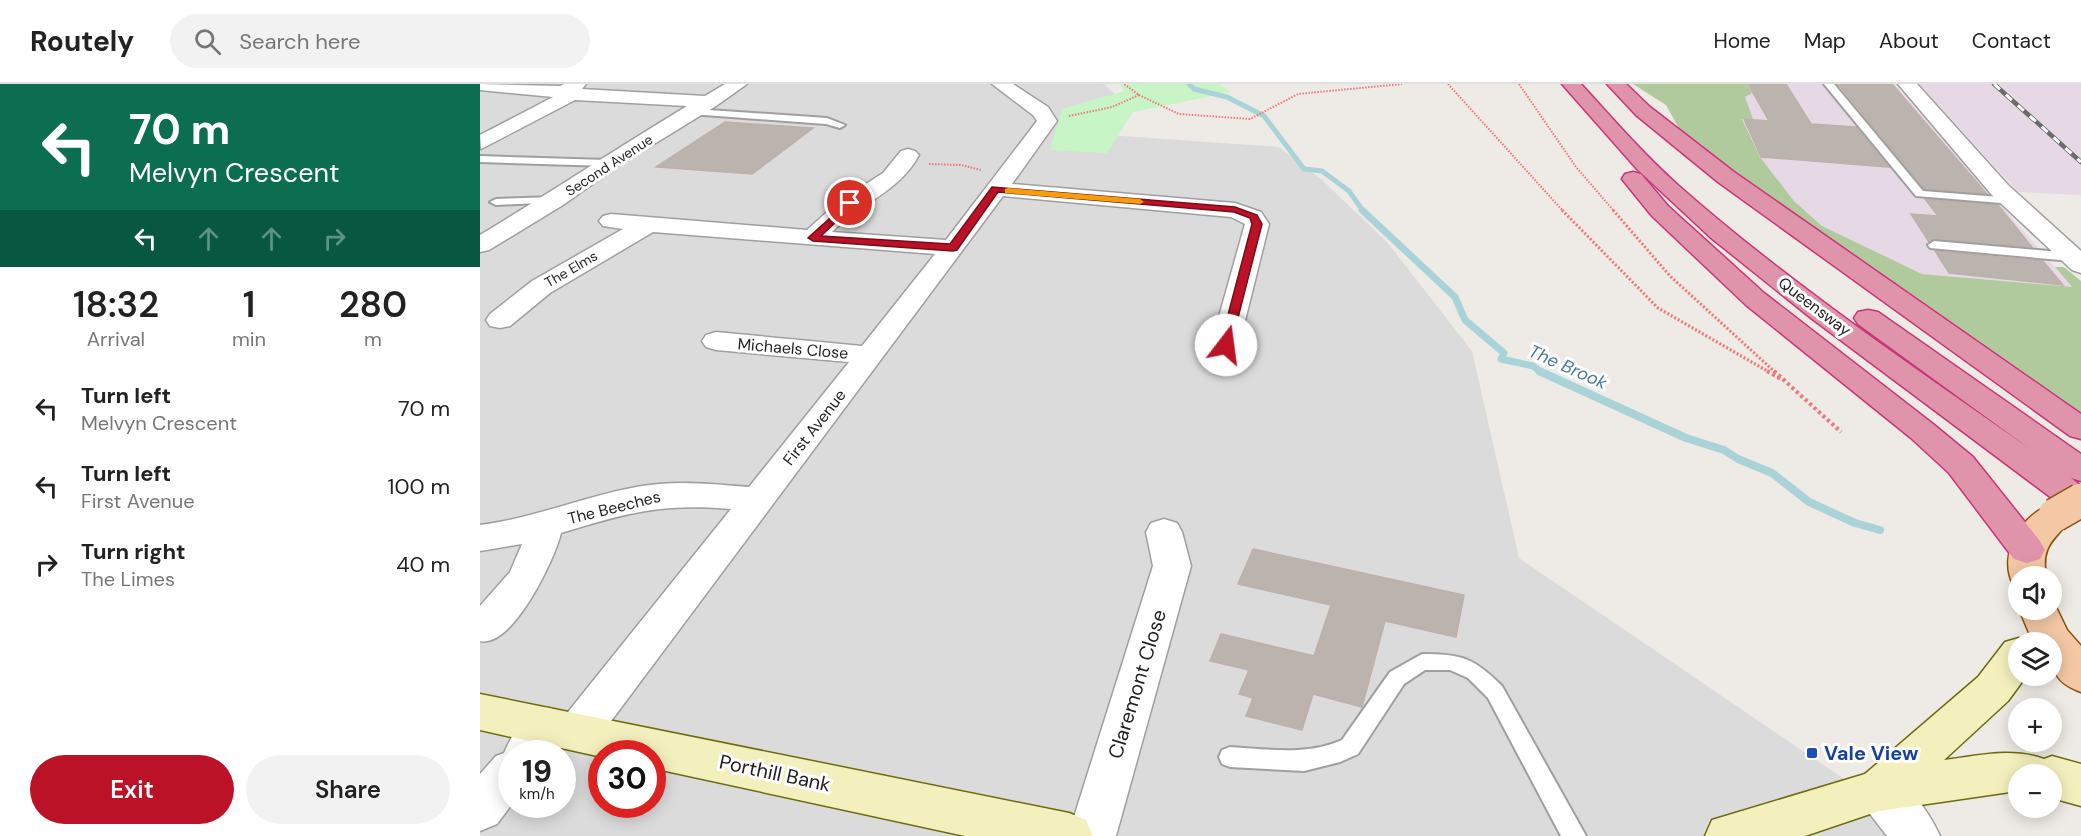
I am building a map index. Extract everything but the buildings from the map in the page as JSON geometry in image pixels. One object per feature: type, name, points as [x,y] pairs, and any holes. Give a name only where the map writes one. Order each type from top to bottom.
[{"type":"highway","points":[[1566,84],[1598,138],[1660,211],[1755,299],[1922,431],[1961,465],[2014,566]]},
{"type":"highway","name":"Queensway","points":[[1571,84],[1607,125],[1669,188],[1735,245],[2072,506]]},
{"type":"highway","name":"Queensway","points":[[1598,84],[1666,156],[1755,233],[1840,298],[2081,470]]},
{"type":"highway","points":[[1616,84],[1643,111],[1726,177],[2081,429]]},
{"type":"main road","points":[[2034,566],[2038,530],[2072,506]]},
{"type":"main road","points":[[2042,620],[2052,640],[2081,675]]},
{"type":"main road","points":[[1879,790],[1986,696],[2008,670]]},
{"type":"main road","name":"Porthill Bank","points":[[480,712],[551,737],[1069,836]]},
{"type":"main road","points":[[1729,836],[1762,828],[1879,790],[2008,772]]},
{"type":"main road","points":[[2062,780],[2081,785]]},
{"type":"street","name":"Second Avenue","points":[[480,245],[555,200],[607,163],[738,84]]},
{"type":"street","points":[[1001,84],[1041,111],[1047,121]]},
{"type":"street","points":[[1907,84],[2013,201],[2078,260]]},
{"type":"street","points":[[480,85],[571,90],[701,107]]},
{"type":"street","points":[[481,143],[571,90]]},
{"type":"street","name":"First Avenue","points":[[551,737],[757,499],[953,248],[1047,121]]},
{"type":"street","points":[[813,238],[850,203],[889,181],[906,159]]},
{"type":"street","points":[[1001,183],[1235,210],[1253,217],[1257,224],[1226,345]]},
{"type":"street","points":[[611,221],[953,248]]},
{"type":"street","name":"The Elms","points":[[500,320],[540,287],[647,225]]},
{"type":"street","name":"Michaels Close","points":[[716,341],[870,355]]},
{"type":"street","name":"The Beeches","points":[[480,538],[503,536],[544,526],[602,507],[669,494],[757,499]]},
{"type":"street","points":[[484,627],[517,592],[534,566],[544,526]]},
{"type":"street","name":"Claremont Close","points":[[1092,836],[1172,566],[1164,532]]},
{"type":"street","points":[[480,809],[498,788]]},
{"type":"street","points":[[1879,790],[1916,836]]},
{"type":"lane","points":[[1828,84],[1920,194],[2013,201]]},
{"type":"lane","points":[[701,107],[827,121],[840,125]]},
{"type":"lane","points":[[480,159],[607,163]]},
{"type":"lane","points":[[496,202],[555,200]]},
{"type":"lane","points":[[1934,245],[2078,260]]},
{"type":"lane","points":[[1230,757],[1304,762],[1350,747],[1397,678],[1422,662],[1452,662],[1475,672],[1495,692],[1574,836]]},
{"type":"path","points":[[1124,84],[1139,95],[1179,114],[1250,118],[1298,94],[1402,84]]},
{"type":"path","points":[[1448,84],[1547,195],[1658,308],[1787,382]]},
{"type":"path","points":[[1519,84],[1576,167],[1670,276],[1841,432]]},
{"type":"path","points":[[1047,121],[1112,107],[1139,95]]},
{"type":"path","points":[[906,159],[961,165],[1001,183]]},
{"type":"shaded area","points":[[480,84],[1104,84],[1133,111],[1064,132],[1279,147],[1321,179],[1387,242],[1472,351],[1519,558],[1928,836],[480,836]]},
{"type":"shaded area","points":[[1726,84],[1895,84],[2073,288],[1922,274],[1822,226],[1794,201],[1760,157]]},
{"type":"shaded area","points":[[1919,84],[2081,84],[2081,195],[2018,192]]},
{"type":"green space","points":[[1120,84],[1219,84],[1231,92],[1133,112],[1107,153],[1050,150],[1062,109],[1124,91]]},
{"type":"green space","points":[[1633,84],[1747,84],[1752,93],[1745,97],[1753,119],[1742,119],[1760,157],[1794,201],[1822,226],[1922,274],[2072,287],[2055,267],[2064,267],[2081,281],[2081,416],[1797,218],[1680,130],[1666,105]]},
{"type":"waterway","name":"The Brook","points":[[1189,84],[1194,89],[1227,97],[1264,116],[1304,169],[1322,171],[1349,191],[1363,211]]},
{"type":"waterway","name":"The Brook","points":[[1363,211],[1455,297],[1465,320],[1504,353],[1501,359],[1533,366],[1541,372]]},
{"type":"waterway","name":"The Brook","points":[[1541,372],[1686,438],[1724,450],[1738,459],[1772,473],[1809,502],[1855,523],[1880,530]]},
{"type":"railway","points":[[1994,84],[2081,162]]},
{"type":"slow traffic","points":[[1008,191],[1140,202]]},
{"type":"place","name":"Vale View","points":[[1812,753]]},
{"type":"route","points":[[850,203],[813,238],[953,248],[995,189],[1235,210],[1246,213],[1253,217],[1257,224],[1226,345]]}]
